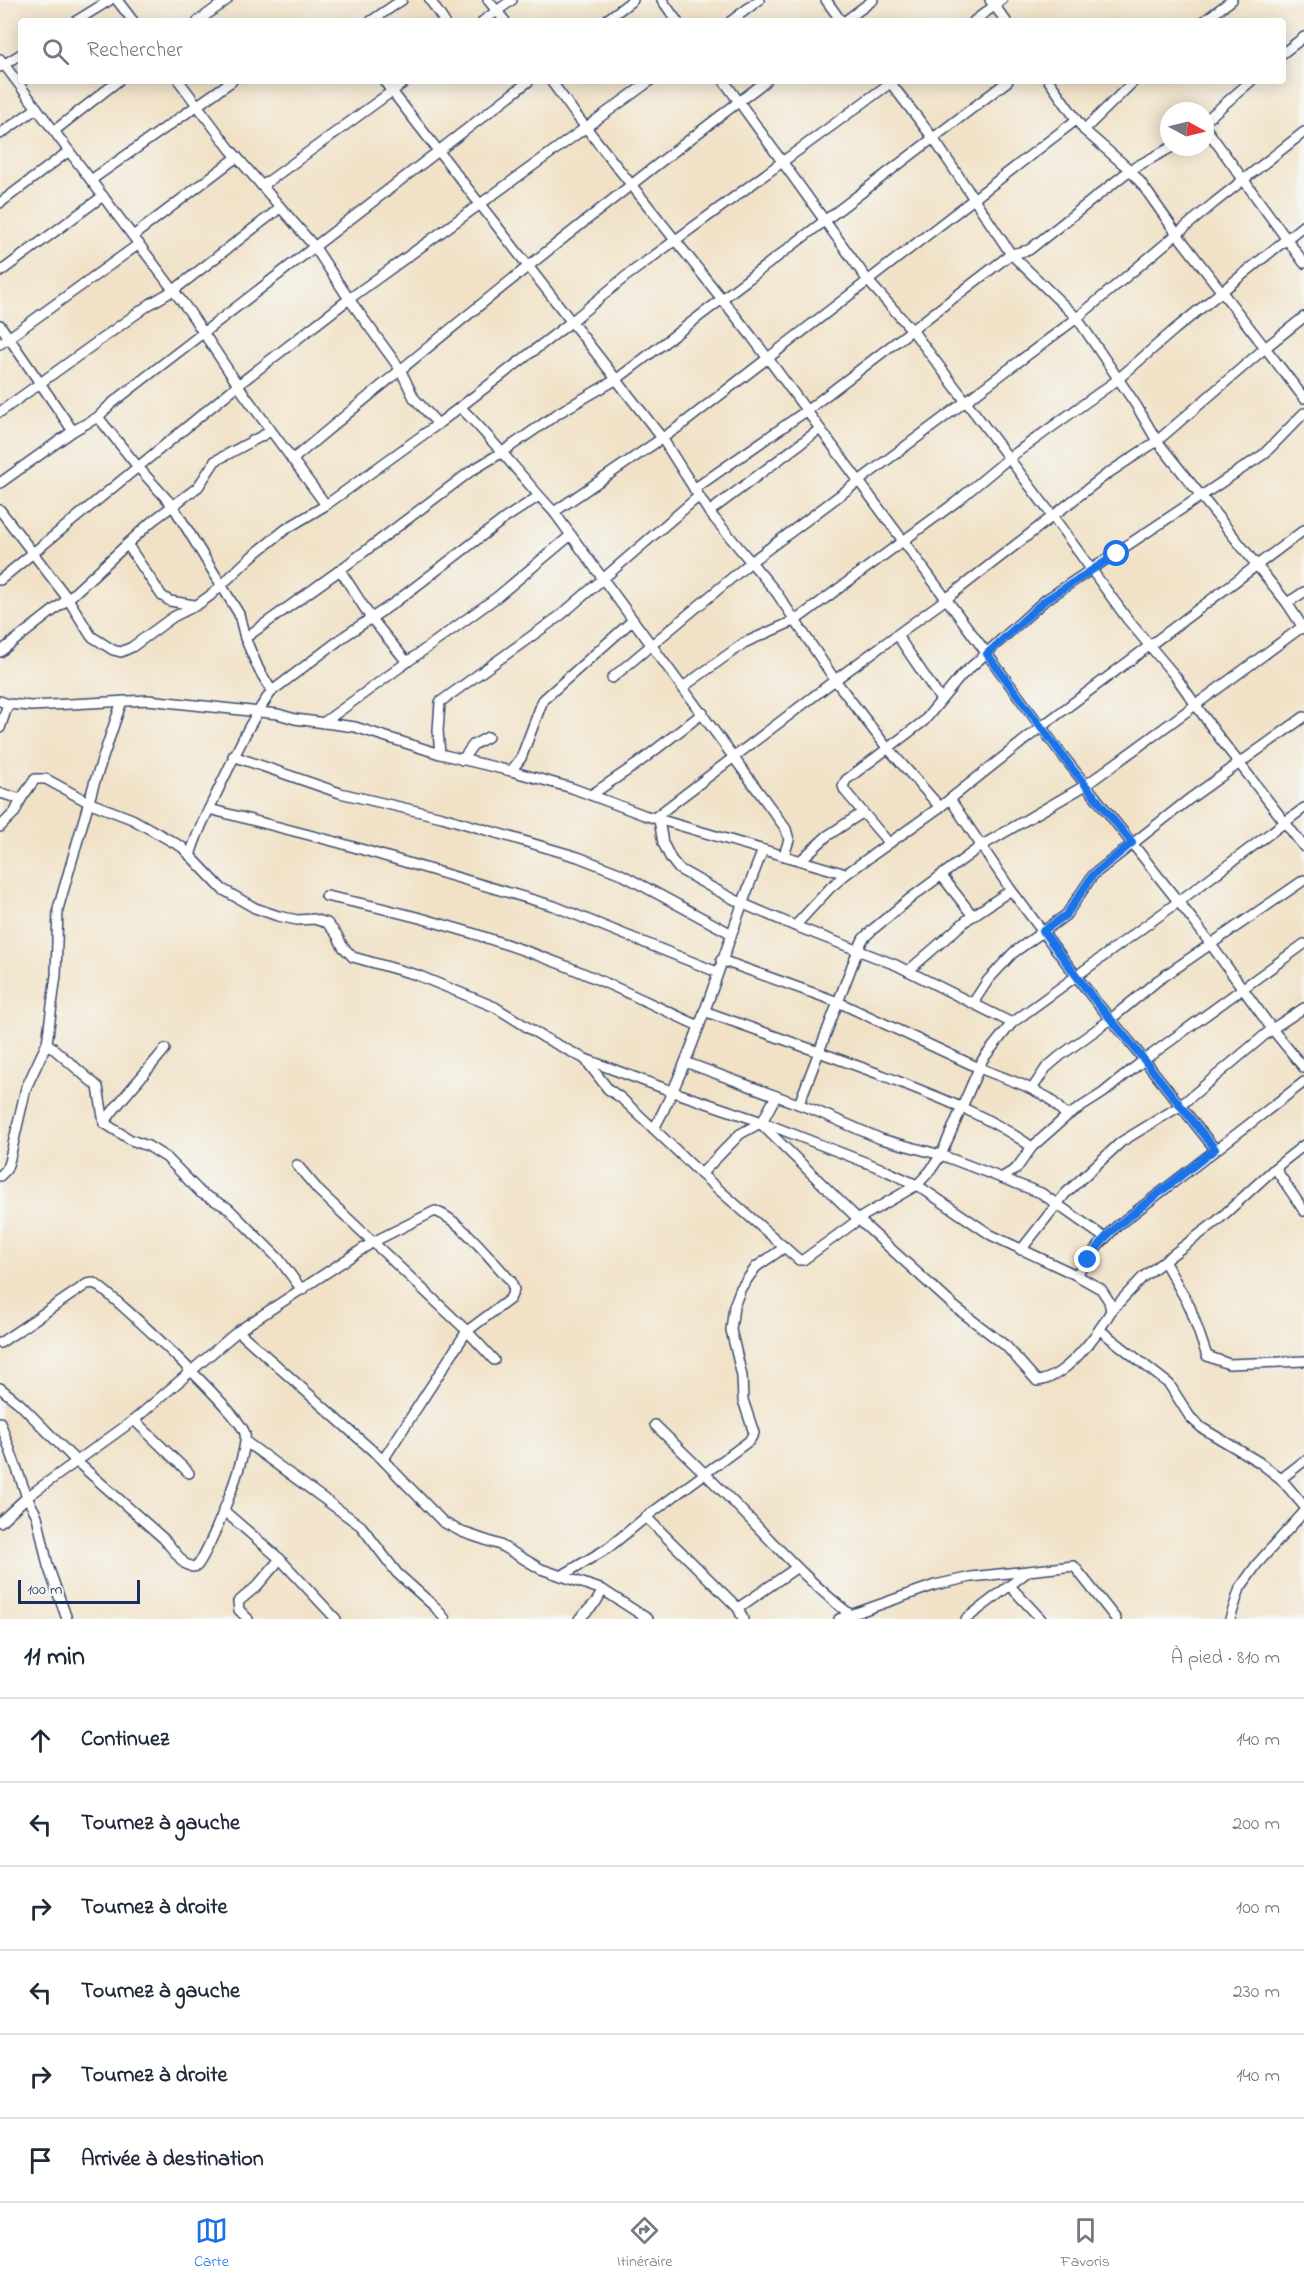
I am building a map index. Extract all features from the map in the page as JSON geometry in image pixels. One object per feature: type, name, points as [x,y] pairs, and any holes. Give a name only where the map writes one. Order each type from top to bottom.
[{"type":"street","points":[[81,18],[110,0]]},
{"type":"street","points":[[117,0],[131,18]]},
{"type":"street","points":[[202,18],[227,0]]},
{"type":"street","points":[[375,18],[402,0]]},
{"type":"street","points":[[430,0],[442,18]]},
{"type":"street","points":[[488,0],[503,18]]},
{"type":"street","points":[[487,18],[512,0]]},
{"type":"street","points":[[609,18],[633,0]]},
{"type":"street","points":[[662,0],[675,18]]},
{"type":"street","points":[[734,18],[759,0]]},
{"type":"street","points":[[826,0],[841,18]]},
{"type":"street","points":[[847,18],[873,0]]},
{"type":"street","points":[[1208,18],[1232,0]]},
{"type":"street","points":[[977,18],[996,2],[1004,18]]},
{"type":"street","points":[[1286,51],[1304,37]]},
{"type":"street","points":[[18,55],[1,63],[174,290],[238,386],[326,505]]},
{"type":"street","points":[[54,131],[114,84]]},
{"type":"street","points":[[181,84],[237,157],[314,246],[400,369],[414,398],[438,424]]},
{"type":"street","points":[[91,180],[227,84]]},
{"type":"street","points":[[387,84],[662,438],[709,512],[752,561],[796,620],[835,680],[888,748],[940,807]]},
{"type":"street","points":[[262,186],[402,84]]},
{"type":"street","points":[[0,483],[73,431],[98,417],[111,404],[525,84]]},
{"type":"street","points":[[553,84],[723,299],[1041,727],[1211,943],[1272,1029],[1304,1068]]},
{"type":"street","points":[[0,580],[238,386],[349,299],[646,84]]},
{"type":"street","points":[[726,84],[869,282],[912,330],[1128,620],[1176,677],[1304,847]]},
{"type":"street","points":[[292,460],[400,369],[762,84]]},
{"type":"street","points":[[0,510],[68,599],[91,636],[113,650],[121,652],[132,647],[173,617],[197,605],[286,529],[326,505],[438,424],[572,322],[625,277],[888,84]]},
{"type":"street","points":[[799,1104],[858,950],[863,939],[872,930],[981,846],[1086,785],[1303,628],[1287,603],[1157,441],[1136,405],[1077,318],[1011,254],[933,138],[892,84]]},
{"type":"street","points":[[245,638],[471,471],[560,412],[617,379],[1004,84]]},
{"type":"street","points":[[1051,84],[1084,130],[1130,170],[1304,398]]},
{"type":"street","points":[[1084,130],[1131,84]]},
{"type":"street","points":[[1214,113],[1248,84]]},
{"type":"street","points":[[0,134],[37,108]]},
{"type":"street","points":[[554,512],[662,438],[869,282],[972,198],[1076,120]]},
{"type":"street","points":[[612,678],[752,561],[1077,318],[1304,132]]},
{"type":"street","points":[[1214,139],[1304,263]]},
{"type":"street","points":[[0,203],[69,151]]},
{"type":"street","points":[[440,754],[438,731],[440,702],[561,615],[697,493],[1011,254],[1029,250],[1130,170],[1160,154]]},
{"type":"street","points":[[0,344],[136,240],[237,157]]},
{"type":"street","points":[[0,272],[103,196]]},
{"type":"street","points":[[0,412],[150,304],[174,290],[280,208]]},
{"type":"street","points":[[683,687],[744,643],[796,620],[956,502],[1009,458],[1117,380],[1304,225]]},
{"type":"street","points":[[657,819],[835,680],[1054,518],[1107,474],[1157,441],[1304,317]]},
{"type":"street","points":[[0,325],[73,431]]},
{"type":"street","points":[[460,407],[485,431],[501,453],[554,512],[735,756],[786,829],[789,840],[784,855]]},
{"type":"street","points":[[888,842],[862,813],[843,786],[846,780],[924,721],[961,676],[1044,601],[1264,454],[1304,413]]},
{"type":"street","points":[[98,417],[138,468],[173,506],[239,614],[245,638],[259,670],[272,691]]},
{"type":"street","points":[[709,512],[820,429]]},
{"type":"street","points":[[0,652],[68,599],[127,544],[198,487],[215,461],[272,431]]},
{"type":"street","points":[[190,856],[196,835],[232,756],[257,711],[272,691],[504,519],[539,496]]},
{"type":"street","points":[[795,926],[846,874],[940,807],[1041,727],[1258,567],[1304,530]]},
{"type":"street","points":[[323,723],[497,597],[572,536]]},
{"type":"street","points":[[127,544],[162,596],[170,602],[197,605]]},
{"type":"street","points":[[340,570],[371,618],[407,662]]},
{"type":"street","points":[[1287,603],[1304,592]]},
{"type":"street","points":[[511,771],[521,758],[543,700],[633,620]]},
{"type":"street","points":[[897,635],[941,700]]},
{"type":"street","points":[[0,728],[4,703],[31,706],[148,700],[257,711],[364,730],[440,754],[511,771],[591,795],[657,819],[846,874]]},
{"type":"street","points":[[0,1176],[6,1170],[9,1162],[26,1088],[47,1043],[56,975],[58,909],[88,802],[122,701]]},
{"type":"street","points":[[591,795],[637,764],[703,713]]},
{"type":"street","points":[[973,1003],[988,980],[1013,953],[1066,915],[1093,875],[1132,843],[1304,717]]},
{"type":"street","points":[[462,760],[473,745],[488,737]]},
{"type":"street","points":[[232,756],[340,793],[442,817],[578,856],[619,873],[730,933]]},
{"type":"street","points":[[0,827],[15,812],[21,798],[35,779],[46,779],[88,802],[132,819],[182,847],[222,889],[255,908],[297,920],[314,919],[327,923],[337,935],[342,947],[353,957],[417,975],[495,1007],[543,1037],[585,1059],[880,1168],[917,1185],[965,1219],[1021,1250],[1101,1289],[1109,1301],[1111,1311]]},
{"type":"street","points":[[0,793],[21,798]]},
{"type":"street","points":[[950,799],[1011,890],[1215,1149]]},
{"type":"street","points":[[585,1059],[608,1089],[621,1098],[701,1174],[799,1260],[803,1260],[859,1220],[917,1185],[930,1171],[941,1155],[983,1059],[1012,1023],[1304,808]]},
{"type":"street","points":[[209,809],[340,843],[554,906],[717,972]]},
{"type":"street","points":[[801,860],[827,836],[862,813]]},
{"type":"street","points":[[657,819],[663,843],[679,869],[741,903],[908,972],[1012,1023]]},
{"type":"street","points":[[654,1129],[674,1092],[741,903],[763,850]]},
{"type":"street","points":[[941,875],[973,916]]},
{"type":"street","points":[[1032,1089],[1053,1062],[1157,981],[1304,880]]},
{"type":"street","points":[[908,972],[973,916],[1011,890]]},
{"type":"street","points":[[326,896],[368,904],[442,924],[566,966],[699,1026]]},
{"type":"street","points":[[1001,1178],[1016,1169],[1032,1146],[1067,1116],[1103,1093],[1144,1060],[1304,944]]},
{"type":"street","points":[[721,960],[838,1002],[979,1068],[1032,1089],[1049,1098],[1067,1116]]},
{"type":"street","points":[[1021,1250],[1057,1203],[1121,1142],[1180,1106],[1272,1029],[1304,1008]]},
{"type":"street","points":[[704,1011],[962,1106],[1007,1129],[1032,1146]]},
{"type":"street","points":[[47,1043],[98,1087],[104,1123],[167,1158],[201,1193],[228,1208],[279,1258],[302,1290]]},
{"type":"street","points":[[104,1123],[115,1106],[137,1084],[165,1049]]},
{"type":"street","points":[[685,1062],[799,1104],[881,1139],[941,1155],[1041,1193],[1105,1238]]},
{"type":"street","points":[[1076,1275],[1105,1238],[1141,1206],[1304,1082]]},
{"type":"street","points":[[701,1174],[740,1134],[761,1123],[776,1096]]},
{"type":"street","points":[[761,1123],[859,1220],[955,1307],[1006,1346],[1037,1381],[1045,1380],[1062,1369],[1100,1330],[1111,1311],[1143,1277],[1217,1221],[1304,1145]]},
{"type":"street","points":[[297,1165],[319,1191],[467,1331],[494,1360]]},
{"type":"street","points":[[1275,1168],[1304,1211]]},
{"type":"street","points":[[0,1522],[27,1497],[134,1420],[238,1331],[373,1242],[435,1211],[446,1215],[457,1224],[511,1281],[514,1290],[510,1299],[467,1331],[383,1460]]},
{"type":"street","points":[[561,1576],[608,1548],[646,1516],[749,1441],[754,1433],[743,1400],[741,1376],[731,1330],[734,1306],[741,1288],[756,1267],[785,1247]]},
{"type":"street","points":[[1164,1261],[1190,1307],[1207,1356],[1229,1364],[1304,1361]]},
{"type":"street","points":[[0,1343],[87,1284],[94,1283],[192,1372],[243,1426],[246,1442],[204,1558],[197,1566],[192,1567],[184,1563],[164,1539],[76,1461],[20,1404],[0,1388]]},
{"type":"street","points":[[1100,1330],[1168,1384],[1190,1418],[1202,1428],[1259,1462],[1281,1479],[1304,1506]]},
{"type":"street","points":[[238,1331],[383,1460],[443,1522],[462,1532],[500,1545],[541,1569],[603,1590],[648,1619]]},
{"type":"street","points":[[134,1420],[189,1473]]},
{"type":"street","points":[[0,1422],[27,1497],[42,1528],[48,1566],[67,1619]]},
{"type":"street","points":[[655,1425],[705,1473],[796,1568],[822,1593],[851,1615]]},
{"type":"street","points":[[246,1442],[361,1526],[397,1574],[435,1607],[445,1619]]},
{"type":"street","points":[[1281,1479],[1304,1461]]},
{"type":"street","points":[[223,1510],[280,1558],[336,1619]]},
{"type":"street","points":[[1230,1619],[1240,1588],[1257,1564],[1304,1512]]},
{"type":"street","points":[[646,1516],[738,1608],[743,1619]]},
{"type":"street","points":[[248,1619],[238,1610],[238,1602],[257,1586],[280,1558]]},
{"type":"street","points":[[839,1619],[935,1584],[971,1577],[1026,1573],[1074,1566],[1116,1619]]},
{"type":"street","points":[[738,1608],[796,1568]]},
{"type":"street","points":[[966,1619],[1026,1573]]},
{"type":"street","points":[[1010,1586],[1041,1619]]},
{"type":"street","points":[[579,1619],[596,1602],[603,1590]]},
{"type":"route","points":[[1088,1260],[1117,1226],[1215,1149],[1093,998],[1043,931],[1066,915],[1093,875],[1132,843],[1071,767],[987,654],[1044,601],[1117,554]]}]
